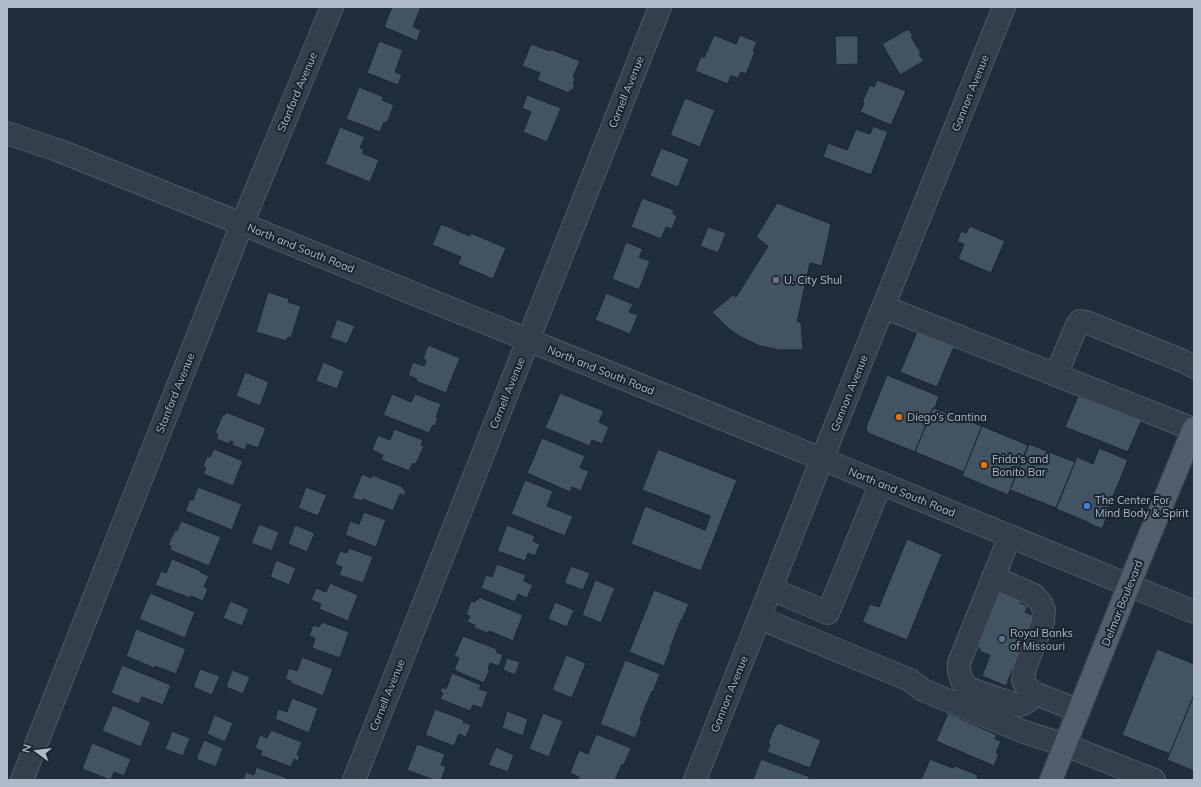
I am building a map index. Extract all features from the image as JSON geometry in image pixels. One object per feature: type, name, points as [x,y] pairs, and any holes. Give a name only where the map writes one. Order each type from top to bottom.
[{"type":"main road","name":"Delmar Boulevard","points":[[1051,780],[1128,585],[1188,459],[1194,428]]},
{"type":"street","name":"Stanford Avenue","points":[[22,780],[242,224],[332,7]]},
{"type":"street","name":"Cornell Avenue","points":[[354,780],[660,7]]},
{"type":"street","name":"Gannon Avenue","points":[[695,780],[822,459],[1004,7]]},
{"type":"street","name":"North and South Road","points":[[7,133],[60,152],[242,224],[881,483],[1194,612]]},
{"type":"street","points":[[884,306],[1056,375],[1194,428]]},
{"type":"street","points":[[1056,375],[1080,321],[1170,355],[1194,367]]},
{"type":"street","points":[[771,589],[828,613],[881,483]]},
{"type":"street","points":[[1010,536],[959,663],[959,671],[962,681],[968,688],[1016,705],[1022,706],[1034,693]]},
{"type":"street","points":[[993,577],[1034,595],[1041,603],[1044,610],[1043,622],[1025,668],[1023,680],[1025,685],[1034,693],[1079,711]]},
{"type":"street","points":[[759,618],[910,680],[923,690],[1024,732],[1065,745],[1154,780]]},
{"type":"building","points":[[392,7],[421,7],[413,27],[421,30],[417,41],[384,27]]},
{"type":"building","points":[[909,29],[913,36],[911,37],[924,61],[900,75],[882,44]]},
{"type":"building","points":[[714,35],[736,44],[740,35],[757,42],[753,51],[755,52],[746,74],[741,72],[738,78],[731,76],[728,84],[695,71],[701,56],[704,58]]},
{"type":"building","points":[[835,36],[858,36],[858,64],[836,65]]},
{"type":"building","points":[[379,41],[403,50],[395,72],[402,75],[398,85],[367,73]]},
{"type":"building","points":[[531,44],[550,51],[550,49],[580,61],[573,77],[575,78],[573,84],[575,85],[572,91],[570,90],[569,93],[537,80],[540,73],[522,66]]},
{"type":"building","points":[[877,80],[906,91],[891,125],[860,112],[864,103],[862,102],[870,85],[874,87]]},
{"type":"building","points":[[359,87],[384,97],[382,100],[394,105],[387,123],[384,122],[380,132],[346,119]]},
{"type":"building","points":[[527,95],[561,108],[547,142],[523,132],[531,112],[522,108]]},
{"type":"building","points":[[685,98],[715,110],[700,147],[670,135]]},
{"type":"building","points":[[873,126],[888,132],[871,175],[823,157],[828,143],[847,150],[856,129],[870,134]]},
{"type":"building","points":[[340,127],[365,137],[360,148],[364,149],[362,153],[379,160],[370,182],[325,164]]},
{"type":"building","points":[[661,148],[689,159],[678,187],[650,176]]},
{"type":"building","points":[[642,198],[674,210],[673,214],[677,216],[672,229],[666,227],[661,239],[631,227]]},
{"type":"building","name":"U. City Shul","points":[[777,203],[831,224],[822,266],[810,263],[797,322],[801,322],[803,350],[780,350],[760,346],[739,336],[728,328],[712,312],[733,295],[736,297],[768,246],[756,237]]},
{"type":"building","points":[[441,224],[470,236],[471,233],[506,248],[493,279],[458,264],[461,257],[432,245]]},
{"type":"building","points":[[970,226],[1005,241],[991,273],[958,259],[964,244],[957,242],[961,231],[966,233]]},
{"type":"building","points":[[708,227],[726,233],[718,253],[700,246]]},
{"type":"building","points":[[626,242],[643,249],[639,257],[650,261],[639,290],[612,279]]},
{"type":"building","points":[[268,292],[289,299],[288,302],[301,306],[291,338],[288,337],[286,341],[256,332]]},
{"type":"building","points":[[606,293],[633,304],[629,312],[638,315],[630,334],[595,320]]},
{"type":"building","points":[[337,319],[355,326],[347,344],[330,338]]},
{"type":"building","points":[[919,327],[956,342],[937,387],[900,372]]},
{"type":"building","points":[[428,345],[460,358],[446,393],[416,381],[417,379],[408,375],[413,362],[424,366],[426,360],[423,359]]},
{"type":"building","points":[[323,362],[344,371],[337,389],[316,381]]},
{"type":"building","points":[[245,372],[269,382],[260,406],[236,396]]},
{"type":"building","name":"Diego’s Cantina","points":[[887,375],[939,396],[915,452],[868,433],[866,427]]},
{"type":"building","points":[[560,393],[604,411],[599,422],[609,427],[602,444],[592,440],[590,446],[545,428]]},
{"type":"building","points":[[392,394],[411,402],[415,394],[441,404],[436,417],[438,418],[435,426],[433,425],[429,433],[383,415]]},
{"type":"building","points":[[1078,396],[1093,402],[1094,399],[1142,419],[1128,452],[1065,427]]},
{"type":"building","points":[[933,408],[982,426],[964,472],[915,452]]},
{"type":"building","points":[[226,412],[266,428],[258,448],[247,444],[245,450],[232,445],[233,442],[230,441],[229,444],[216,439],[218,434],[215,433],[223,414],[225,415]]},
{"type":"building","points":[[982,426],[1028,445],[1008,495],[962,476]]},
{"type":"building","points":[[394,429],[423,440],[421,445],[424,446],[416,464],[413,463],[409,471],[381,460],[383,455],[372,450],[378,435],[390,440]]},
{"type":"building","points":[[542,438],[585,456],[580,468],[589,471],[581,491],[572,487],[570,492],[527,473]]},
{"type":"building","points":[[1029,444],[1075,462],[1056,508],[1010,490]]},
{"type":"building","points":[[1099,448],[1128,460],[1105,516],[1107,517],[1102,529],[1056,509],[1077,457],[1093,464]]},
{"type":"building","points":[[214,449],[243,461],[233,486],[203,474],[206,468],[203,466],[207,456],[210,457]]},
{"type":"building","points":[[658,449],[737,480],[701,571],[631,544],[645,506],[705,530],[710,516],[642,490]]},
{"type":"building","points":[[362,474],[371,478],[372,475],[403,487],[403,489],[406,490],[404,496],[400,494],[393,511],[363,499],[362,501],[352,498]]},
{"type":"building","points":[[525,480],[553,491],[547,506],[573,516],[565,536],[511,514]]},
{"type":"building","points":[[198,487],[242,504],[232,530],[185,511],[190,499],[193,500]]},
{"type":"building","points":[[306,487],[327,495],[318,516],[298,508]]},
{"type":"building","points":[[364,512],[386,520],[376,547],[345,535],[350,521],[359,524]]},
{"type":"building","points":[[181,521],[221,537],[209,566],[170,550],[171,546],[168,545],[175,530],[177,531]]},
{"type":"building","points":[[259,524],[279,532],[272,551],[251,543]]},
{"type":"building","points":[[295,525],[315,533],[307,552],[288,544]]},
{"type":"building","points":[[507,525],[535,536],[533,541],[540,544],[535,556],[528,553],[525,561],[497,551]]},
{"type":"building","points":[[907,539],[942,554],[907,640],[862,622],[870,604],[879,607]]},
{"type":"building","points":[[349,548],[373,557],[363,583],[339,575],[342,567],[335,564],[340,551],[347,553]]},
{"type":"building","points":[[172,559],[201,571],[200,572],[209,576],[204,587],[208,589],[203,601],[191,596],[190,598],[155,585],[161,571],[166,573]]},
{"type":"building","points":[[276,560],[296,568],[289,585],[270,577]]},
{"type":"building","points":[[497,564],[526,575],[524,581],[533,585],[527,598],[518,594],[515,602],[481,588],[486,575],[492,577]]},
{"type":"building","points":[[571,566],[590,573],[583,590],[564,583]]},
{"type":"building","points":[[595,580],[615,588],[601,623],[582,615]]},
{"type":"building","points":[[330,583],[358,595],[348,621],[319,609],[321,604],[311,600],[316,588],[326,592]]},
{"type":"building","name":"Royal Banks of Missouri","points":[[1001,588],[1022,598],[1020,603],[1028,606],[1025,612],[1034,616],[1006,686],[982,676],[990,655],[981,652],[978,646]]},
{"type":"building","points":[[654,590],[689,604],[681,620],[664,666],[629,652]]},
{"type":"building","points":[[150,593],[195,612],[185,638],[139,619]]},
{"type":"building","points":[[479,597],[523,615],[513,641],[489,631],[488,633],[474,628],[475,625],[467,622],[470,616],[466,615],[471,601],[475,602]]},
{"type":"building","points":[[230,601],[249,609],[242,626],[223,618]]},
{"type":"building","points":[[555,602],[574,610],[567,627],[548,619]]},
{"type":"building","points":[[322,622],[349,632],[340,658],[312,648],[315,638],[309,636],[313,625],[319,627]]},
{"type":"building","points":[[136,629],[186,649],[176,674],[155,666],[154,668],[126,656]]},
{"type":"building","points":[[463,636],[497,649],[496,652],[503,655],[499,666],[490,663],[488,669],[490,669],[484,683],[454,670],[459,658],[454,656]]},
{"type":"building","points":[[1157,649],[1194,664],[1194,695],[1170,754],[1122,735]]},
{"type":"building","points":[[566,655],[586,663],[572,698],[552,690]]},
{"type":"building","points":[[302,657],[333,669],[323,696],[291,683],[291,681],[285,679],[289,668],[297,671]]},
{"type":"building","points":[[507,658],[520,662],[515,675],[503,670]]},
{"type":"building","points":[[625,660],[660,674],[640,720],[642,721],[635,738],[600,724]]},
{"type":"building","points":[[122,665],[171,685],[163,705],[142,697],[139,704],[111,693]]},
{"type":"building","points":[[200,669],[220,676],[212,695],[193,687]]},
{"type":"building","points":[[232,670],[250,677],[243,694],[226,687]]},
{"type":"building","points":[[452,673],[481,685],[479,689],[488,692],[482,708],[473,705],[470,711],[440,699],[443,693],[440,692],[442,687],[446,689]]},
{"type":"building","points":[[1194,695],[1194,771],[1167,760]]},
{"type":"building","points":[[292,698],[318,708],[309,733],[275,719],[278,709],[287,712]]},
{"type":"building","points":[[113,705],[151,722],[141,747],[102,731]]},
{"type":"building","points":[[435,709],[464,720],[463,722],[471,725],[466,737],[459,734],[454,746],[425,735]]},
{"type":"building","points":[[507,711],[528,719],[523,736],[502,728]]},
{"type":"building","points":[[543,713],[563,721],[549,757],[529,749]]},
{"type":"building","points":[[948,713],[997,735],[995,739],[1001,741],[996,753],[999,754],[994,766],[936,741]]},
{"type":"building","points":[[214,715],[233,723],[225,742],[207,734]]},
{"type":"building","points":[[778,723],[821,740],[810,768],[767,752],[770,744],[768,743],[775,726]]},
{"type":"building","points":[[271,730],[302,742],[297,755],[300,756],[298,761],[294,759],[291,767],[260,755],[262,751],[255,748],[260,735],[267,738]]},
{"type":"building","points":[[172,731],[190,738],[183,756],[165,749]]},
{"type":"building","points":[[596,734],[631,748],[624,765],[622,764],[615,780],[578,780],[579,777],[570,773],[579,750],[588,754]]},
{"type":"building","points":[[204,740],[223,748],[216,767],[196,759]]},
{"type":"building","points":[[92,743],[131,759],[124,776],[114,772],[110,780],[82,769]]},
{"type":"building","points":[[417,744],[445,754],[441,765],[446,767],[441,780],[434,780],[407,770]]},
{"type":"building","points":[[496,747],[514,755],[508,772],[488,765]]},
{"type":"building","points":[[761,759],[810,777],[808,780],[753,780]]},
{"type":"building","points":[[930,759],[953,768],[955,766],[978,775],[977,778],[979,780],[921,780]]},
{"type":"building","points":[[256,767],[287,778],[286,780],[243,780],[246,772],[254,775]]},
{"type":"place","name":"U. City Shul","points":[[776,280]]},
{"type":"place","name":"Diego’s Cantina","points":[[899,417]]},
{"type":"place","name":"Frida's and Bonito Bar","points":[[984,465]]},
{"type":"place","name":"The Center For Mind Body & Spirit","points":[[1087,506]]},
{"type":"place","name":"Royal Banks of Missouri","points":[[1002,639]]}]
